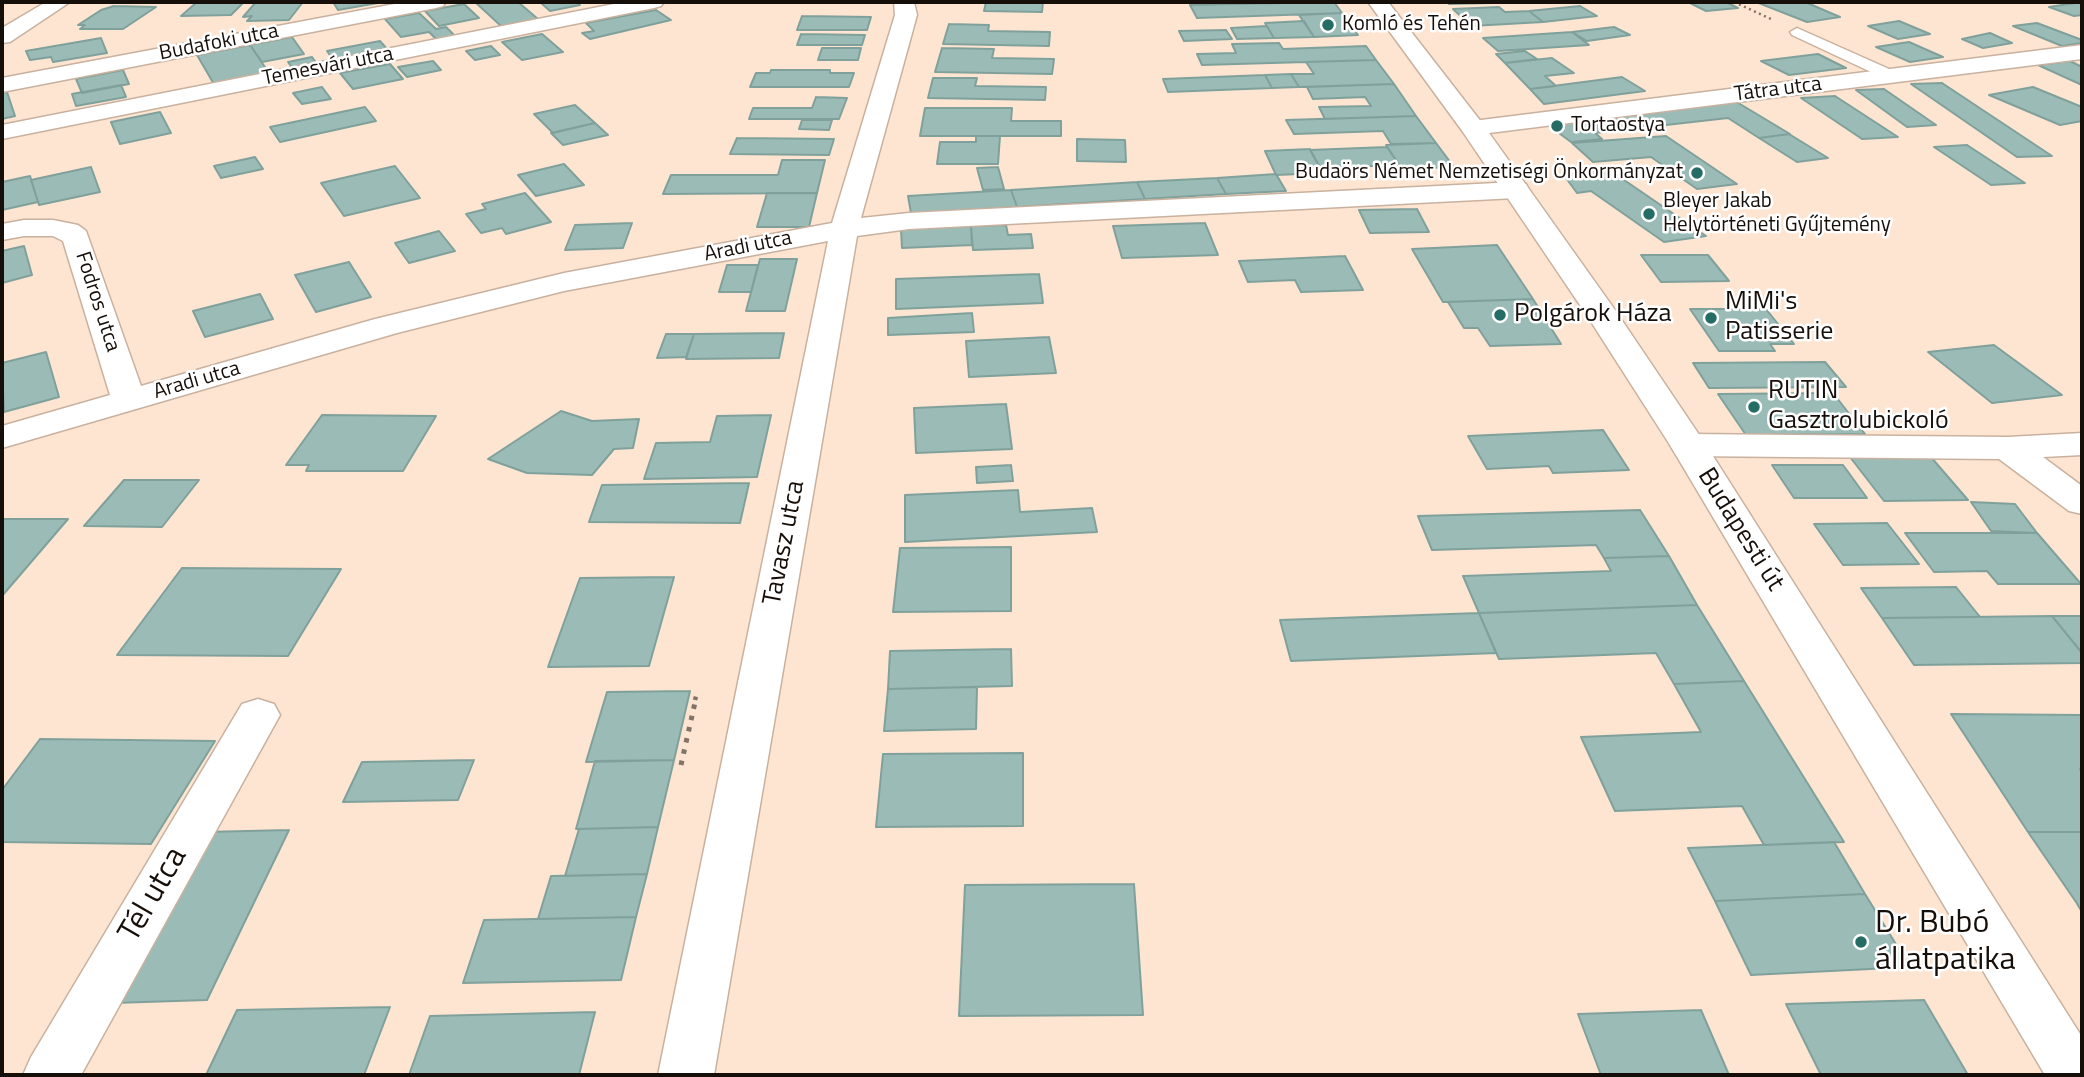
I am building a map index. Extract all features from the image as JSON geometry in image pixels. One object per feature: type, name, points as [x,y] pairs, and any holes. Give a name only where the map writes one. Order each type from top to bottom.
[{"type":"street","points":[[2,37],[60,2]]},
{"type":"street","name":"Budafoki utca","points":[[2,85],[436,2]]},
{"type":"street","name":"Temesvári utca","points":[[2,132],[654,2]]},
{"type":"street","name":"Budapesti út","points":[[1378,2],[1473,128],[1688,444],[2075,1075]]},
{"type":"street","name":"Tavasz utca","points":[[686,1075],[844,229],[910,6]]},
{"type":"street","name":"Tátra utca","points":[[1473,128],[2080,54]]},
{"type":"street","name":"Aradi utca","points":[[2,437],[386,326],[564,282],[844,229],[923,220],[1516,190]]},
{"type":"street","name":"Fodros utca","points":[[2,232],[24,228],[53,228],[68,231],[76,237],[129,400]]},
{"type":"street","points":[[1688,444],[2008,448],[2082,444]]},
{"type":"street","points":[[2008,448],[2082,503]]},
{"type":"street","name":"Tél utca","points":[[51,1075],[258,715]]},
{"type":"lane","points":[[1797,32],[1892,76]]},
{"type":"path","points":[[1734,2],[1797,32]]},
{"type":"path","points":[[681,765],[697,693]]},
{"type":"building","points":[[197,2],[244,2],[231,15],[181,16]]},
{"type":"building","points":[[256,2],[303,2],[289,20],[247,21],[252,16],[243,17]]},
{"type":"building","points":[[333,2],[377,2],[378,3],[338,10]]},
{"type":"building","points":[[475,2],[518,2],[538,19],[501,26]]},
{"type":"building","points":[[540,2],[576,2],[580,5],[550,11]]},
{"type":"building","points":[[986,2],[1043,2],[1042,12],[984,11]]},
{"type":"building","points":[[1334,2],[1342,13],[1197,18],[1190,5]]},
{"type":"building","points":[[1447,2],[1536,2],[1449,4]]},
{"type":"building","points":[[1688,2],[1726,2],[1738,8],[1706,11]]},
{"type":"building","points":[[1756,2],[1805,2],[1840,17],[1807,22]]},
{"type":"building","points":[[2082,2],[2082,15],[2074,16],[2049,7]]},
{"type":"building","points":[[464,4],[479,18],[439,26],[425,11]]},
{"type":"building","points":[[114,6],[156,7],[123,29],[80,29],[85,25],[78,25],[101,10]]},
{"type":"building","points":[[1580,6],[1597,16],[1543,22],[1529,11]]},
{"type":"building","points":[[1499,7],[1505,12],[1529,11],[1543,22],[1471,26],[1453,9]]},
{"type":"building","points":[[656,10],[671,20],[590,39],[582,33],[594,31],[586,23]]},
{"type":"building","points":[[419,13],[436,29],[446,27],[456,37],[437,40],[429,32],[401,37],[385,19]]},
{"type":"building","points":[[1342,13],[1358,35],[1314,37],[1299,15]]},
{"type":"building","points":[[802,16],[871,17],[867,30],[797,30]]},
{"type":"building","points":[[1304,21],[1314,37],[1274,38],[1265,23]]},
{"type":"building","points":[[1899,21],[1930,34],[1898,39],[1868,26]]},
{"type":"building","points":[[2037,23],[2082,40],[2082,43],[2062,46],[2013,26]]},
{"type":"building","points":[[949,24],[989,25],[988,31],[1050,32],[1049,46],[943,44]]},
{"type":"building","points":[[1267,26],[1274,38],[1237,39],[1231,28]]},
{"type":"building","points":[[1614,27],[1630,35],[1587,41],[1572,32]]},
{"type":"building","points":[[1226,30],[1232,39],[1184,41],[1179,31]]},
{"type":"building","points":[[1572,32],[1589,45],[1498,51],[1483,38]]},
{"type":"building","points":[[1990,33],[2012,43],[1983,48],[1962,39]]},
{"type":"building","points":[[542,34],[563,52],[522,60],[502,42]]},
{"type":"building","points":[[801,34],[865,35],[862,45],[797,45]]},
{"type":"building","points":[[292,37],[304,54],[262,62],[250,45]]},
{"type":"building","points":[[101,38],[107,53],[53,62],[51,57],[30,60],[26,51]]},
{"type":"building","points":[[380,41],[388,50],[334,61],[327,51]]},
{"type":"building","points":[[1909,42],[1943,57],[1910,62],[1876,47]]},
{"type":"building","points":[[1279,43],[1283,49],[1366,46],[1376,60],[1202,65],[1197,54],[1236,53],[1232,44]]},
{"type":"building","points":[[250,45],[271,76],[215,86],[197,55]]},
{"type":"building","points":[[491,46],[500,55],[475,60],[466,51]]},
{"type":"building","points":[[822,48],[861,48],[858,60],[818,60]]},
{"type":"building","points":[[942,48],[994,49],[992,58],[1054,59],[1052,74],[935,72]]},
{"type":"building","points":[[1525,51],[1537,59],[1505,63],[1496,54]]},
{"type":"building","points":[[1818,54],[1846,68],[1789,75],[1761,61]]},
{"type":"building","points":[[312,57],[317,64],[293,69],[288,62]]},
{"type":"building","points":[[1552,58],[1574,73],[1545,76],[1556,86],[1530,89],[1505,63]]},
{"type":"building","points":[[1376,60],[1394,84],[1299,87],[1291,74],[1314,74],[1306,62]]},
{"type":"building","points":[[433,61],[441,70],[407,77],[398,67]]},
{"type":"building","points":[[2070,61],[2082,67],[2082,85],[2038,65]]},
{"type":"building","points":[[390,64],[403,79],[353,89],[340,73]]},
{"type":"building","points":[[123,70],[129,84],[82,93],[76,79]]},
{"type":"building","points":[[771,70],[830,70],[830,73],[854,73],[849,87],[750,87],[756,73],[770,73]]},
{"type":"building","points":[[1291,74],[1299,87],[1272,88],[1265,75]]},
{"type":"building","points":[[1265,75],[1272,88],[1168,92],[1163,79]]},
{"type":"building","points":[[1622,77],[1645,91],[1544,104],[1530,89]]},
{"type":"building","points":[[933,78],[977,78],[975,86],[1046,87],[1045,100],[928,98]]},
{"type":"building","points":[[1942,83],[2052,156],[2017,157],[1911,84]]},
{"type":"building","points":[[1394,84],[1416,116],[1325,119],[1319,107],[1371,106],[1365,97],[1313,99],[1307,87]]},
{"type":"building","points":[[121,85],[126,97],[76,106],[72,94]]},
{"type":"building","points":[[322,87],[331,99],[302,104],[293,93]]},
{"type":"building","points":[[2033,87],[2082,107],[2082,121],[2060,125],[1989,95]]},
{"type":"building","points":[[1884,89],[1936,125],[1907,127],[1856,90]]},
{"type":"building","points":[[7,92],[15,116],[2,119],[2,93]]},
{"type":"building","points":[[1835,96],[1898,137],[1862,139],[1801,98]]},
{"type":"building","points":[[816,97],[847,98],[839,119],[749,119],[753,108],[812,108]]},
{"type":"building","points":[[1735,101],[1790,134],[1759,138],[1728,118],[1595,133],[1602,139],[1571,142],[1544,122]]},
{"type":"building","points":[[575,105],[595,123],[553,133],[534,114]]},
{"type":"building","points":[[365,107],[376,121],[280,142],[270,127]]},
{"type":"building","points":[[925,108],[1012,108],[1011,121],[1061,121],[1061,136],[920,136]]},
{"type":"building","points":[[160,112],[171,133],[120,144],[111,122]]},
{"type":"building","points":[[1416,116],[1436,143],[1391,144],[1383,131],[1294,134],[1286,120]]},
{"type":"building","points":[[802,120],[832,120],[829,130],[799,129]]},
{"type":"building","points":[[595,123],[608,135],[563,145],[551,133]]},
{"type":"building","points":[[1789,134],[1828,158],[1797,162],[1759,138]]},
{"type":"building","points":[[976,136],[1000,136],[998,164],[937,164],[940,142],[976,142]]},
{"type":"building","name":"Budaörs Német Nemzetiségi Önkormányzat","points":[[1666,136],[1737,184],[1697,189],[1651,157],[1593,162],[1572,143]]},
{"type":"building","points":[[737,138],[834,139],[829,155],[730,154]]},
{"type":"building","points":[[1077,139],[1125,140],[1126,162],[1077,161]]},
{"type":"building","points":[[1436,143],[1454,167],[1402,169],[1386,145]]},
{"type":"building","points":[[1967,145],[2025,183],[1991,185],[1934,147]]},
{"type":"building","points":[[1387,147],[1399,165],[1320,168],[1310,150]]},
{"type":"building","points":[[1310,149],[1323,173],[1276,175],[1265,151]]},
{"type":"building","points":[[255,157],[263,169],[221,178],[214,166]]},
{"type":"building","points":[[782,160],[825,160],[817,193],[663,194],[671,175],[778,175]]},
{"type":"building","points":[[564,164],[584,185],[536,196],[518,175]]},
{"type":"building","points":[[395,166],[420,198],[344,216],[321,183]]},
{"type":"building","points":[[91,167],[100,192],[39,205],[31,180]]},
{"type":"building","points":[[998,167],[1004,189],[983,190],[977,168]]},
{"type":"building","name":"Bleyer Jakab Helytörténeti Gyűjtemény","points":[[1608,169],[1706,236],[1664,242],[1591,191],[1577,193],[1563,174]]},
{"type":"building","points":[[1276,174],[1286,191],[1226,194],[1217,178]]},
{"type":"building","points":[[30,176],[38,202],[2,210],[2,182]]},
{"type":"building","points":[[1217,178],[1226,194],[1145,199],[1137,182]]},
{"type":"building","points":[[1137,182],[1145,199],[1017,207],[1011,190]]},
{"type":"building","points":[[1011,190],[1017,207],[911,213],[908,196]]},
{"type":"building","points":[[525,193],[551,222],[506,234],[502,228],[481,233],[466,214],[486,209],[482,204]]},
{"type":"building","points":[[767,193],[817,193],[809,227],[757,227]]},
{"type":"building","points":[[1417,209],[1429,232],[1370,233],[1359,210]]},
{"type":"building","points":[[632,223],[623,248],[565,250],[575,225]]},
{"type":"building","points":[[1205,223],[1218,255],[1122,258],[1113,226]]},
{"type":"building","points":[[1006,225],[1008,235],[1031,234],[1033,248],[973,250],[971,226]]},
{"type":"building","points":[[971,226],[972,245],[902,248],[901,229]]},
{"type":"building","points":[[439,231],[455,251],[409,263],[395,243]]},
{"type":"building","points":[[1497,245],[1533,299],[1443,302],[1412,249]]},
{"type":"building","points":[[24,246],[32,275],[2,283],[2,251]]},
{"type":"building","points":[[1641,255],[1708,255],[1729,281],[1661,282]]},
{"type":"building","points":[[1345,256],[1363,290],[1301,292],[1295,280],[1248,282],[1239,261]]},
{"type":"building","points":[[760,259],[797,259],[785,311],[746,311]]},
{"type":"building","points":[[349,262],[371,297],[316,312],[295,275]]},
{"type":"building","points":[[727,265],[758,265],[751,292],[719,292]]},
{"type":"building","points":[[1039,274],[1043,303],[896,309],[896,279]]},
{"type":"building","points":[[260,294],[273,319],[205,337],[193,311]]},
{"type":"building","name":"Polgárok Háza","points":[[1533,299],[1561,344],[1490,346],[1478,328],[1464,328],[1448,302]]},
{"type":"building","points":[[1690,309],[1766,309],[1794,344],[1770,344],[1775,351],[1719,351]]},
{"type":"building","points":[[972,313],[974,332],[888,335],[888,318]]},
{"type":"building","points":[[784,333],[779,358],[686,359],[694,334]]},
{"type":"building","points":[[666,334],[694,334],[686,357],[657,358]]},
{"type":"building","points":[[1049,337],[1056,373],[969,377],[966,341]]},
{"type":"building","points":[[1994,345],[2062,395],[1992,403],[1928,352]]},
{"type":"building","points":[[46,352],[59,397],[4,412],[2,363]]},
{"type":"building","points":[[1825,362],[1846,387],[1709,388],[1693,363]]},
{"type":"building","points":[[1833,393],[1865,434],[1746,435],[1718,394]]},
{"type":"building","points":[[1006,404],[1012,449],[916,453],[914,408]]},
{"type":"building","points":[[561,411],[592,421],[639,419],[633,448],[614,449],[592,475],[527,473],[488,459]]},
{"type":"building","points":[[322,415],[436,416],[403,471],[306,471],[309,465],[286,465]]},
{"type":"building","points":[[771,415],[757,477],[644,479],[656,443],[710,442],[717,416]]},
{"type":"building","points":[[1603,430],[1629,470],[1553,473],[1549,466],[1487,469],[1468,436]]},
{"type":"building","points":[[1930,456],[1968,500],[1884,501],[1850,457]]},
{"type":"building","points":[[1011,465],[1013,481],[977,483],[976,467]]},
{"type":"building","points":[[1772,465],[1843,465],[1867,498],[1794,498]]},
{"type":"building","points":[[124,480],[199,480],[162,527],[84,526]]},
{"type":"building","points":[[749,483],[740,523],[589,522],[602,485]]},
{"type":"building","points":[[1018,490],[1020,512],[1092,508],[1097,532],[905,542],[905,495]]},
{"type":"building","points":[[1971,502],[2015,504],[2037,533],[1991,531]]},
{"type":"building","points":[[1640,510],[1669,556],[1604,558],[1596,545],[1432,550],[1418,516]]},
{"type":"building","points":[[2,519],[68,519],[2,596]]},
{"type":"building","points":[[1887,523],[1919,564],[1843,565],[1814,524]]},
{"type":"building","points":[[1905,533],[2037,533],[2081,584],[1998,584],[1987,571],[1934,572]]},
{"type":"building","points":[[1011,547],[1011,611],[893,612],[900,548]]},
{"type":"building","points":[[1669,556],[1697,605],[1479,613],[1463,576],[1611,571],[1604,558]]},
{"type":"building","points":[[182,568],[341,569],[288,656],[117,655]]},
{"type":"building","points":[[674,577],[649,666],[548,667],[580,578]]},
{"type":"building","points":[[1956,587],[1980,617],[1882,618],[1861,588]]},
{"type":"building","points":[[1697,605],[1744,681],[1674,684],[1656,653],[1499,659],[1479,613]]},
{"type":"building","points":[[1479,613],[1496,653],[1291,661],[1280,620]]},
{"type":"building","points":[[2052,616],[2082,653],[2082,663],[1914,665],[1882,618]]},
{"type":"building","points":[[2052,616],[2082,616],[2082,653]]},
{"type":"building","points":[[1011,649],[1012,686],[888,689],[890,651]]},
{"type":"building","points":[[1744,681],[1844,842],[1764,845],[1742,806],[1615,811],[1581,737],[1701,732],[1674,684]]},
{"type":"building","points":[[977,687],[976,729],[884,731],[888,689]]},
{"type":"building","points":[[690,691],[674,760],[586,762],[607,692]]},
{"type":"building","points":[[1951,714],[2082,715],[2082,832],[2028,832]]},
{"type":"building","points":[[40,739],[215,741],[151,844],[2,842],[2,790]]},
{"type":"building","points":[[1023,753],[1023,826],[876,827],[883,754]]},
{"type":"building","points":[[474,760],[458,800],[343,802],[362,762]]},
{"type":"building","points":[[674,760],[658,827],[576,829],[595,761]]},
{"type":"building","points":[[658,827],[647,874],[565,876],[579,829]]},
{"type":"building","points":[[289,830],[207,1000],[113,1003],[205,832]]},
{"type":"building","points":[[2028,832],[2082,832],[2082,912],[2076,902]]},
{"type":"building","points":[[1834,842],[1865,894],[1715,901],[1688,848]]},
{"type":"building","points":[[647,874],[636,917],[538,919],[551,876]]},
{"type":"building","points":[[1134,884],[1143,1015],[959,1016],[965,885]]},
{"type":"building","points":[[1865,894],[1910,967],[1751,975],[1715,901]]},
{"type":"building","points":[[636,917],[621,980],[463,983],[484,920]]},
{"type":"building","points":[[1924,1000],[1968,1075],[1821,1075],[1786,1004]]},
{"type":"building","points":[[390,1007],[364,1075],[206,1075],[237,1010]]},
{"type":"building","points":[[1701,1010],[1729,1075],[1601,1075],[1578,1014]]},
{"type":"building","points":[[595,1012],[579,1075],[409,1075],[430,1016]]},
{"type":"place","name":"Komló és Tehén","points":[[1328,25]]},
{"type":"place","name":"Tortaostya","points":[[1557,126]]},
{"type":"place","name":"Budaörs Német Nemzetiségi Önkormányzat","points":[[1697,173]]},
{"type":"place","name":"Bleyer Jakab Helytörténeti Gyűjtemény","points":[[1649,214]]},
{"type":"place","name":"Polgárok Háza","points":[[1500,315]]},
{"type":"place","name":"MiMi's Patisserie","points":[[1711,318]]},
{"type":"place","name":"RUTIN Gasztrolubickoló","points":[[1754,407]]},
{"type":"place","name":"Dr. Bubó állatpatika","points":[[1861,942]]}]
